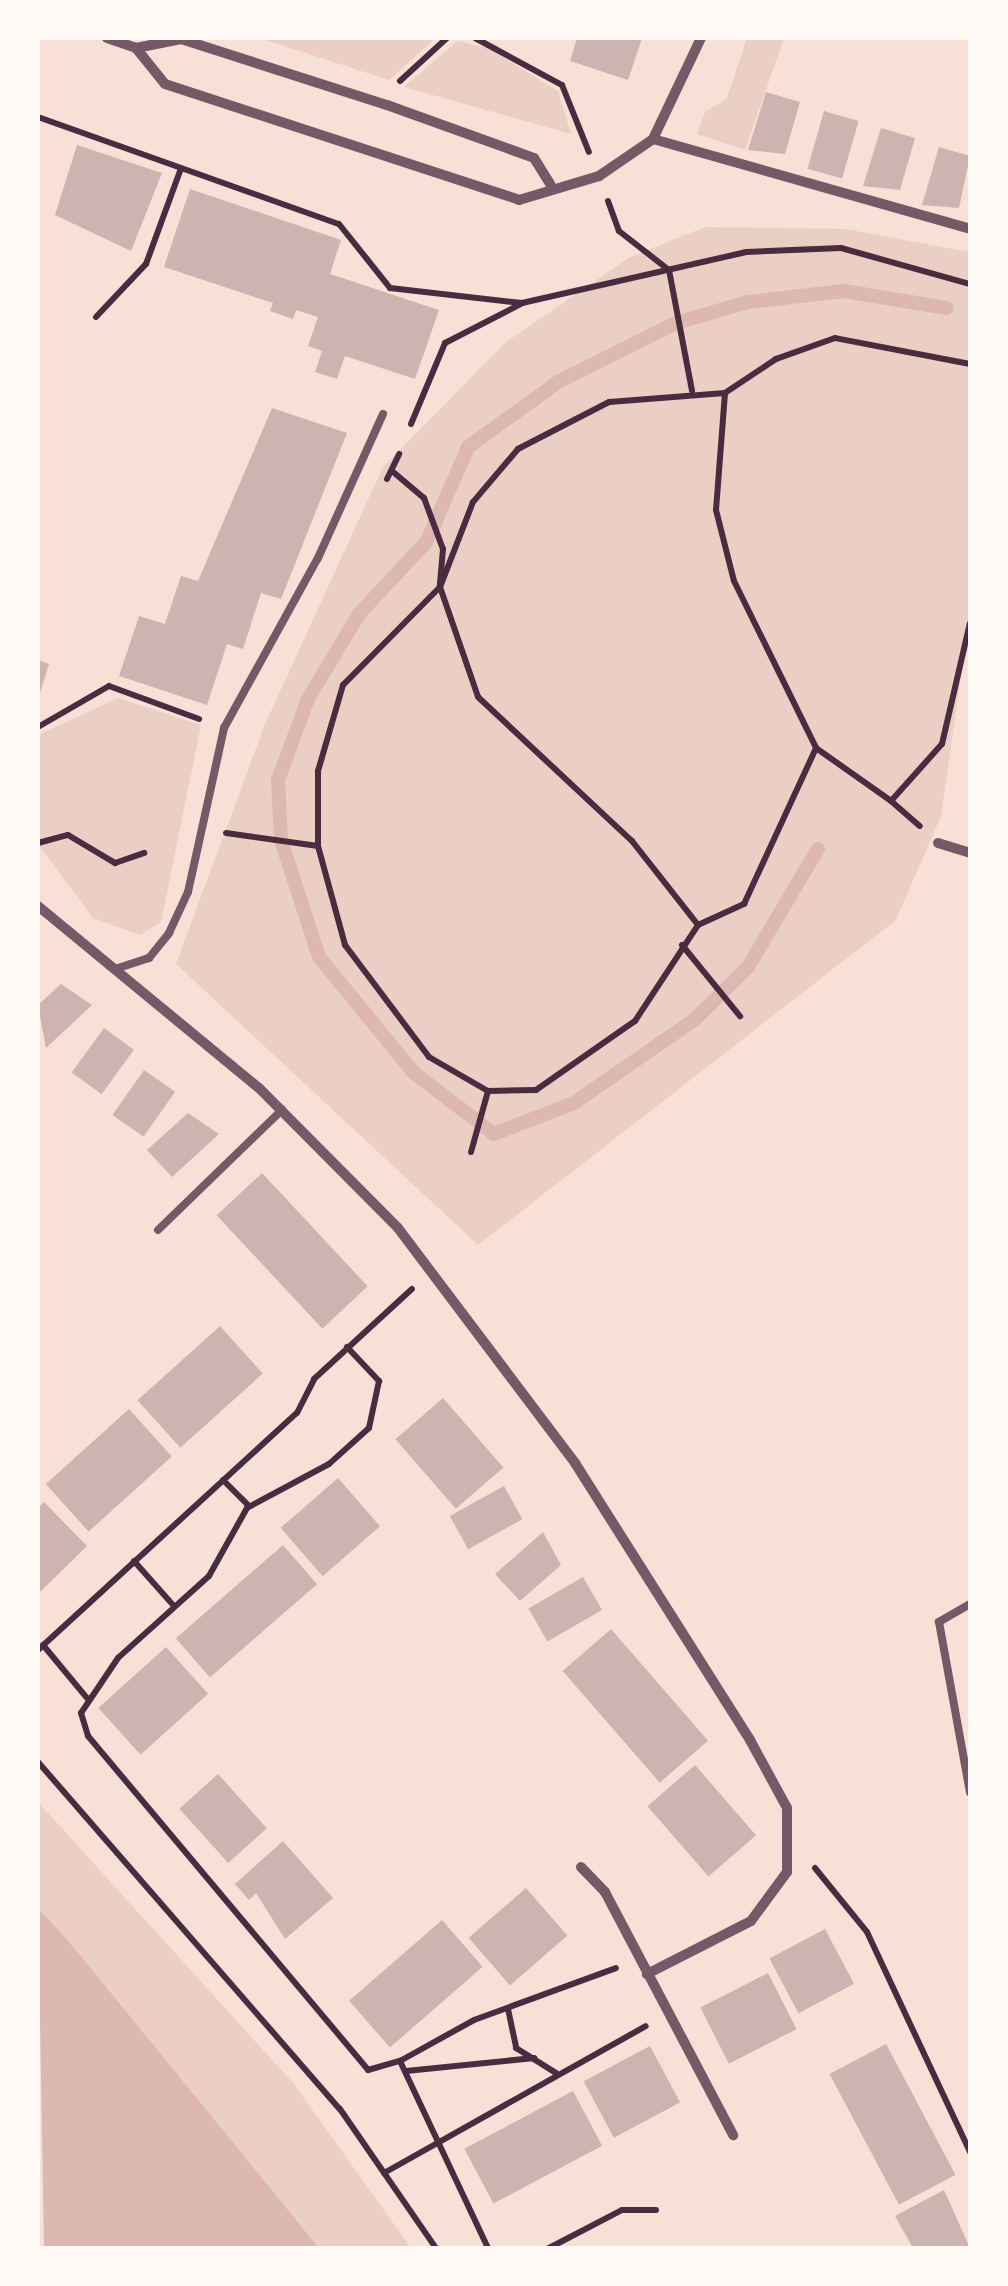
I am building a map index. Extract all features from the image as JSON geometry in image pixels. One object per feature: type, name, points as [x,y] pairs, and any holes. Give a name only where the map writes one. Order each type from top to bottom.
[{"type":"street","points":[[106,38],[136,48],[181,40],[387,105],[534,158],[550,184]]},
{"type":"street","points":[[136,48],[147,70],[184,90],[520,200],[550,184],[599,176],[653,139],[701,38]]},
{"type":"street","points":[[653,139],[970,229]]},
{"type":"street","points":[[938,842],[970,853]]},
{"type":"street","points":[[38,906],[282,1110],[432,1271],[656,1584],[788,1808],[789,1862],[751,1921],[648,1974]]},
{"type":"street","points":[[581,1867],[638,1956],[733,2135]]},
{"type":"lane","points":[[115,968],[150,958],[170,933],[203,828],[224,728],[318,558],[383,414]]},
{"type":"lane","points":[[158,1230],[282,1110]]},
{"type":"lane","points":[[970,1604],[940,1622],[970,1792]]},
{"type":"path","points":[[387,105],[447,38]]},
{"type":"path","points":[[475,38],[562,85],[620,231],[669,270],[673,308],[692,391]]},
{"type":"path","points":[[38,118],[340,224],[390,288],[522,303],[746,252],[841,248],[970,284]]},
{"type":"path","points":[[96,318],[146,264],[180,171]]},
{"type":"path","points":[[816,748],[744,904],[698,924],[635,1021],[581,1065],[536,1090],[488,1091],[430,1057],[345,945],[318,846],[318,770],[343,685],[440,587],[473,502],[518,449],[609,402],[692,391],[725,393],[776,359],[835,338],[970,364]]},
{"type":"path","points":[[725,393],[716,510],[734,581],[816,748],[890,801],[938,842]]},
{"type":"path","points":[[392,470],[424,498],[443,549],[440,587],[478,697],[632,841],[698,924]]},
{"type":"path","points":[[890,801],[942,744],[970,623]]},
{"type":"path","points":[[38,727],[109,686],[224,728]]},
{"type":"path","points":[[203,828],[298,847],[318,846]]},
{"type":"path","points":[[38,843],[68,836],[114,863],[144,853]]},
{"type":"path","points":[[682,945],[740,1016]]},
{"type":"path","points":[[471,1152],[488,1091]]},
{"type":"path","points":[[432,1271],[347,1347],[296,1412],[40,1648],[87,1698],[88,1736],[368,2070],[400,2062],[508,2009],[638,1956]]},
{"type":"path","points":[[87,1698],[216,1566],[249,1506],[329,1464],[374,1421],[379,1380],[347,1347]]},
{"type":"path","points":[[223,1480],[249,1506]]},
{"type":"path","points":[[134,1562],[174,1606]]},
{"type":"path","points":[[38,1762],[340,2109],[436,2248]]},
{"type":"path","points":[[789,1862],[826,1870],[867,1932],[970,2152]]},
{"type":"path","points":[[508,2009],[516,2048],[556,2074]]},
{"type":"path","points":[[384,2173],[436,2139],[669,2014]]},
{"type":"path","points":[[406,2071],[534,2058]]},
{"type":"path","points":[[400,2062],[488,2248]]},
{"type":"path","points":[[549,2248],[622,2210],[656,2210]]},
{"type":"shaded area","points":[[259,38],[436,38],[389,80]]},
{"type":"shaded area","points":[[747,38],[784,38],[745,150],[697,134],[705,112],[727,98]]},
{"type":"shaded area","points":[[457,41],[488,48],[558,91],[571,134],[404,87]]},
{"type":"shaded area","points":[[705,227],[846,229],[970,252],[970,613],[941,816],[896,920],[478,1245],[176,964],[265,724],[383,467],[506,342],[630,257]]},
{"type":"shaded area","points":[[118,698],[201,725],[161,922],[140,935],[93,918],[38,844],[38,735]]},
{"type":"shaded area","points":[[38,1802],[294,2084],[411,2248],[319,2248],[38,1908]]},
{"type":"shaded area","points":[[38,1908],[71,1944],[319,2248],[44,2248]]},
{"type":"building","points":[[577,38],[642,38],[628,80],[570,61]]},
{"type":"building","points":[[766,92],[800,102],[785,154],[748,150]]},
{"type":"building","points":[[824,111],[859,121],[842,179],[807,169]]},
{"type":"building","points":[[881,128],[915,138],[900,190],[863,186]]},
{"type":"building","points":[[77,145],[162,173],[131,251],[55,215]]},
{"type":"building","points":[[939,147],[970,156],[959,208],[922,205]]},
{"type":"building","points":[[190,189],[341,240],[330,274],[439,310],[415,379],[345,356],[337,379],[315,372],[322,351],[308,346],[318,317],[296,310],[293,319],[270,311],[273,303],[164,267]]},
{"type":"building","points":[[272,408],[347,433],[281,599],[261,593],[243,649],[227,644],[207,705],[119,676],[139,616],[165,624],[181,576],[198,581]]},
{"type":"building","points":[[38,660],[49,664],[38,699]]},
{"type":"building","points":[[61,984],[92,1005],[46,1048],[38,1005]]},
{"type":"building","points":[[104,1028],[134,1050],[102,1094],[72,1072]]},
{"type":"building","points":[[144,1070],[175,1092],[144,1137],[112,1115]]},
{"type":"building","points":[[188,1113],[219,1134],[172,1177],[147,1150]]},
{"type":"building","points":[[262,1173],[368,1286],[322,1329],[217,1215]]},
{"type":"building","points":[[220,1326],[263,1374],[180,1448],[138,1400]]},
{"type":"building","points":[[443,1398],[503,1467],[456,1509],[395,1439]]},
{"type":"building","points":[[129,1409],[172,1457],[89,1532],[46,1484]]},
{"type":"building","points":[[338,1478],[380,1526],[323,1576],[281,1528]]},
{"type":"building","points":[[504,1486],[522,1519],[468,1549],[450,1516]]},
{"type":"building","points":[[44,1502],[87,1546],[38,1594],[38,1508]]},
{"type":"building","points":[[543,1532],[561,1565],[520,1601],[495,1574]]},
{"type":"building","points":[[283,1545],[317,1584],[210,1677],[176,1638]]},
{"type":"building","points":[[583,1577],[602,1610],[547,1641],[528,1608]]},
{"type":"building","points":[[611,1629],[708,1741],[660,1783],[563,1671]]},
{"type":"building","points":[[166,1647],[208,1694],[141,1755],[98,1708]]},
{"type":"building","points":[[695,1765],[756,1835],[708,1877],[647,1806]]},
{"type":"building","points":[[218,1774],[267,1828],[228,1863],[179,1809]]},
{"type":"building","points":[[283,1841],[333,1898],[285,1939],[256,1893],[249,1900],[235,1884]]},
{"type":"building","points":[[526,1888],[567,1936],[510,1985],[469,1938]]},
{"type":"building","points":[[442,1920],[483,1967],[390,2047],[349,2001]]},
{"type":"building","points":[[825,1929],[854,1984],[798,2013],[769,1959]]},
{"type":"building","points":[[768,1973],[797,2029],[729,2064],[700,2008]]},
{"type":"building","points":[[886,2044],[955,2175],[899,2205],[829,2074]]},
{"type":"building","points":[[650,2046],[680,2103],[614,2138],[584,2081]]},
{"type":"building","points":[[573,2091],[602,2146],[494,2203],[464,2149]]},
{"type":"building","points":[[944,2190],[970,2248],[913,2248],[895,2216]]},
{"type":"waterway","points":[[818,849],[748,967],[694,1020],[574,1103],[494,1134],[414,1073],[319,957],[281,840],[278,780],[308,699],[359,614],[427,541],[468,447],[558,382],[676,323],[748,302],[844,291],[947,308]]}]
